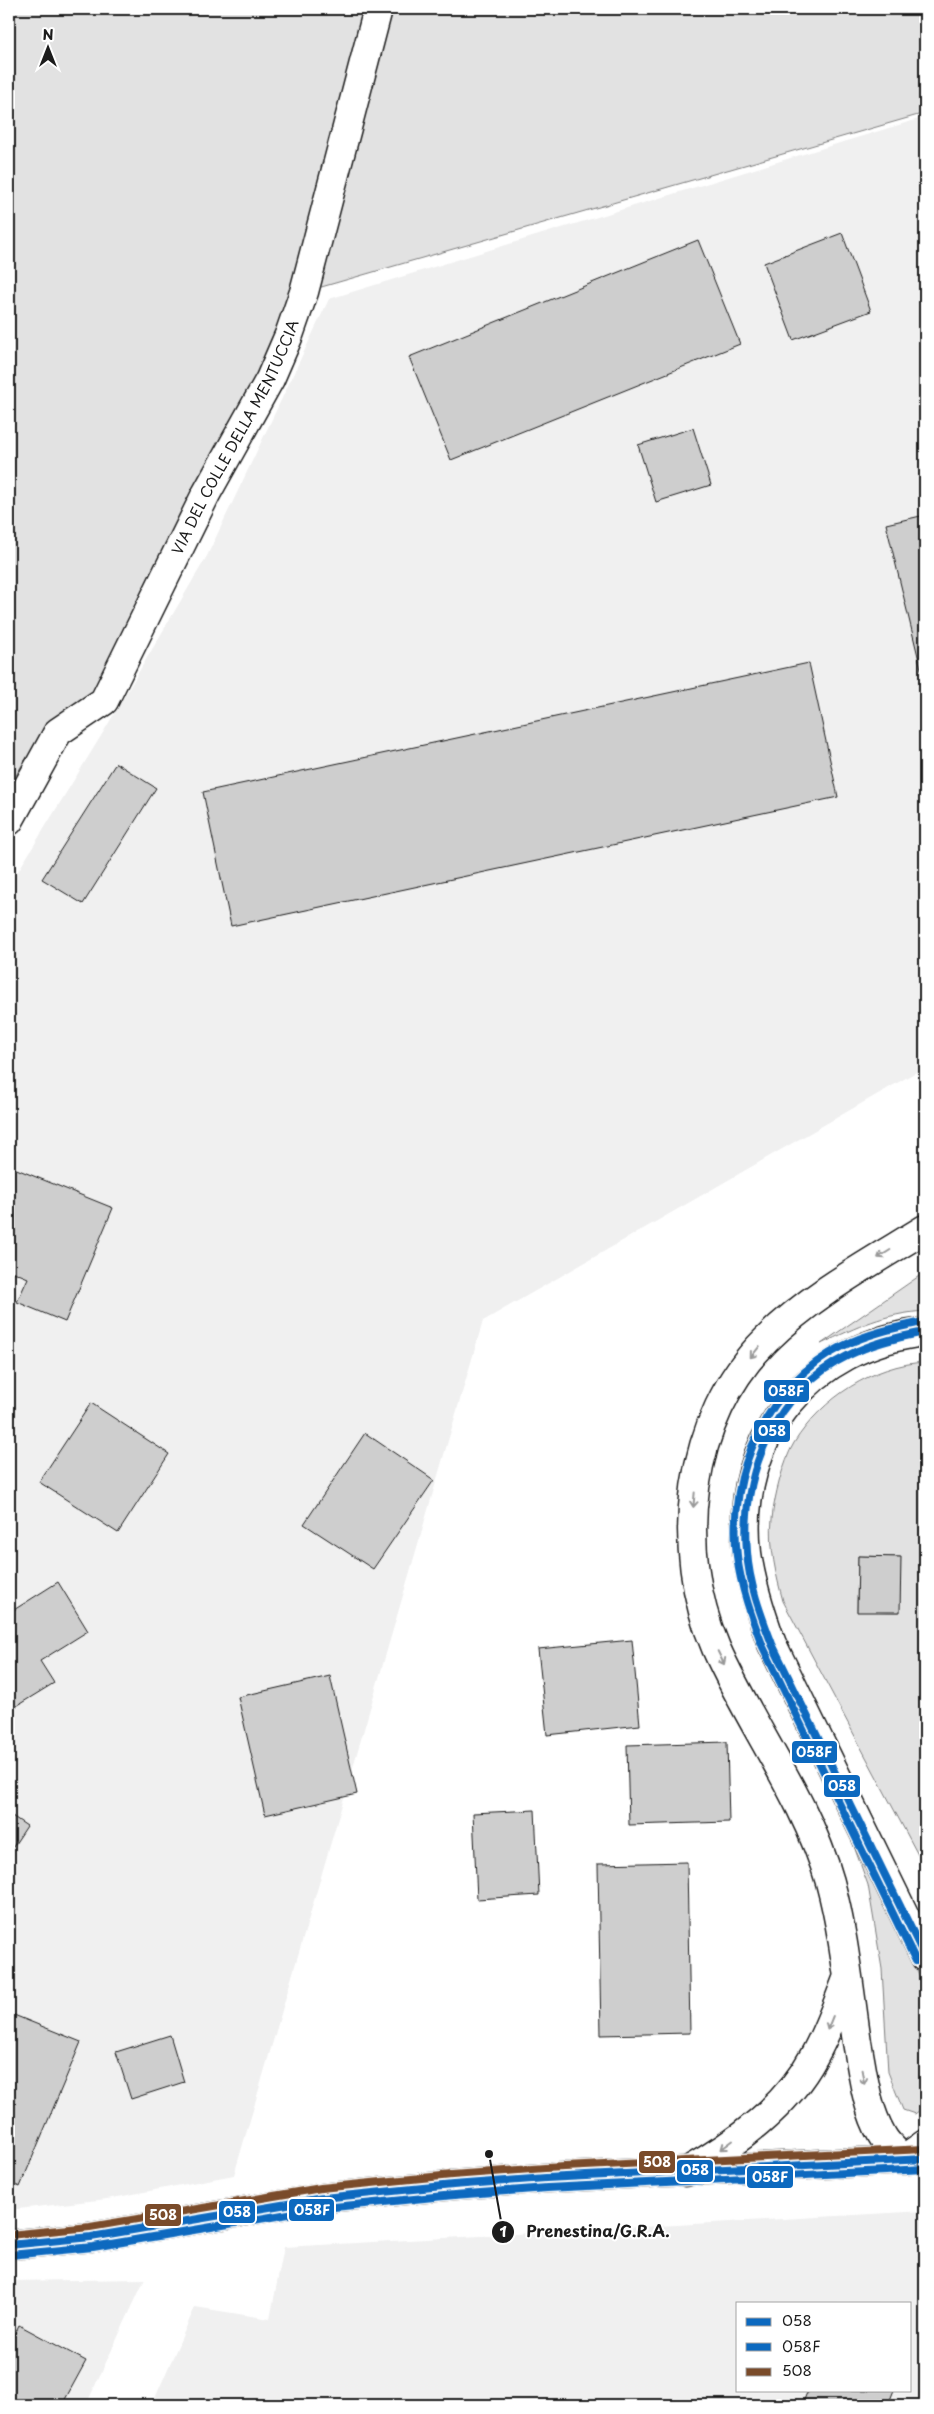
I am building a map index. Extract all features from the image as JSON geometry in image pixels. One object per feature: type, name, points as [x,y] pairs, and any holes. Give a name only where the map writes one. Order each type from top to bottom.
[{"type":"main road","name":"VIA DEL COLLE DELLA MENTUCCIA","points":[[9,821],[58,732],[104,701],[206,494],[270,379],[289,335],[304,292],[378,9]]},
{"type":"main road","points":[[918,2154],[884,2139],[874,2119],[862,2073],[838,1917],[821,1856],[788,1785],[716,1647],[700,1598],[693,1548],[694,1497],[703,1450],[719,1406],[733,1383],[764,1342],[808,1303],[925,1229]]},
{"type":"main road","points":[[925,1332],[896,1336],[870,1344],[836,1360],[807,1384],[782,1409],[767,1435],[755,1464],[748,1492],[746,1523],[747,1552],[756,1598],[772,1644],[925,1957]]},
{"type":"main road","points":[[686,2172],[711,2157],[749,2129],[772,2110],[794,2087],[814,2058],[830,2026],[847,1978]]},
{"type":"main road","points":[[9,2245],[91,2237],[323,2198],[537,2178],[686,2172],[918,2154]]},
{"type":"shaded area","points":[[9,9],[925,9],[925,113],[304,292],[88,708],[25,760],[9,787]]},
{"type":"shaded area","points":[[925,117],[925,1067],[483,1321],[234,2175],[107,2199],[9,2210],[9,886],[104,731],[207,556],[329,299]]},
{"type":"shaded area","points":[[925,1272],[925,1311],[884,1318],[860,1326],[821,1344]]},
{"type":"shaded area","points":[[925,1362],[925,1868],[783,1601],[771,1540],[773,1510],[783,1469],[794,1443],[806,1427],[834,1398],[850,1387],[868,1377],[906,1364]],"holes":[[[858,1556],[900,1557],[899,1612],[857,1611]]]},
{"type":"shaded area","points":[[847,1827],[911,1956],[925,1990],[925,2106],[915,2114],[903,2110],[888,2072],[882,1969],[868,1885]]},
{"type":"shaded area","points":[[925,2211],[925,2405],[152,2405],[195,2307],[270,2319],[284,2247]]},
{"type":"shaded area","points":[[145,2279],[86,2405],[9,2405],[9,2281]]},
{"type":"building","points":[[842,233],[871,311],[793,340],[764,263]]},
{"type":"building","points":[[698,240],[740,344],[451,460],[409,357]]},
{"type":"building","points":[[693,428],[711,485],[656,502],[638,445]]},
{"type":"building","points":[[925,515],[925,685],[886,524]]},
{"type":"building","points":[[809,663],[838,797],[231,926],[203,792]]},
{"type":"building","points":[[116,763],[156,788],[83,904],[42,879]]},
{"type":"building","points":[[9,1166],[113,1208],[65,1322],[17,1302],[28,1278],[9,1270]]},
{"type":"building","points":[[91,1403],[169,1454],[118,1533],[39,1482]]},
{"type":"building","points":[[365,1433],[434,1480],[373,1569],[304,1524]]},
{"type":"building","points":[[858,1556],[901,1557],[900,1612],[857,1612]]},
{"type":"building","points":[[58,1582],[88,1631],[40,1661],[54,1683],[10,1710],[9,1613]]},
{"type":"building","points":[[632,1640],[640,1725],[547,1735],[538,1649]]},
{"type":"building","points":[[330,1676],[357,1794],[265,1815],[238,1697]]},
{"type":"building","points":[[727,1742],[729,1822],[629,1825],[627,1745]]},
{"type":"building","points":[[535,1810],[539,1895],[477,1899],[473,1813]]},
{"type":"building","points":[[9,1814],[27,1826],[9,1853]]},
{"type":"building","points":[[687,1862],[690,2033],[601,2035],[598,1864]]},
{"type":"building","points":[[9,2013],[81,2042],[20,2187],[9,2182]]},
{"type":"building","points":[[170,2035],[184,2082],[131,2099],[116,2052]]},
{"type":"building","points":[[19,2325],[86,2361],[62,2405],[9,2405],[9,2345]]},
{"type":"building","points":[[807,2392],[893,2392],[888,2405],[802,2405]]},
{"type":"transit line","name":"058F","points":[[916,1961],[763,1647],[741,1580],[737,1556],[736,1525],[739,1494],[746,1463],[758,1434],[773,1407],[793,1383],[816,1363],[853,1341],[872,1334],[923,1322]]},
{"type":"transit line","name":"058","points":[[925,1332],[886,1341],[849,1355],[823,1371],[801,1390],[782,1413],[768,1438],[757,1465],[750,1493],[747,1523],[747,1552],[750,1576],[772,1644],[925,1957]]},
{"type":"transit line","name":"508","points":[[9,2235],[90,2227],[321,2188],[452,2175],[545,2168],[924,2149]]},
{"type":"transit line","name":"058","points":[[9,2245],[91,2237],[323,2198],[453,2185],[546,2178],[925,2159]]},
{"type":"transit line","name":"058F","points":[[10,2255],[93,2247],[324,2208],[454,2195],[547,2188],[925,2169]]},
{"type":"place","name":"Prenestina/G.R.A.","points":[[489,2154]]}]
